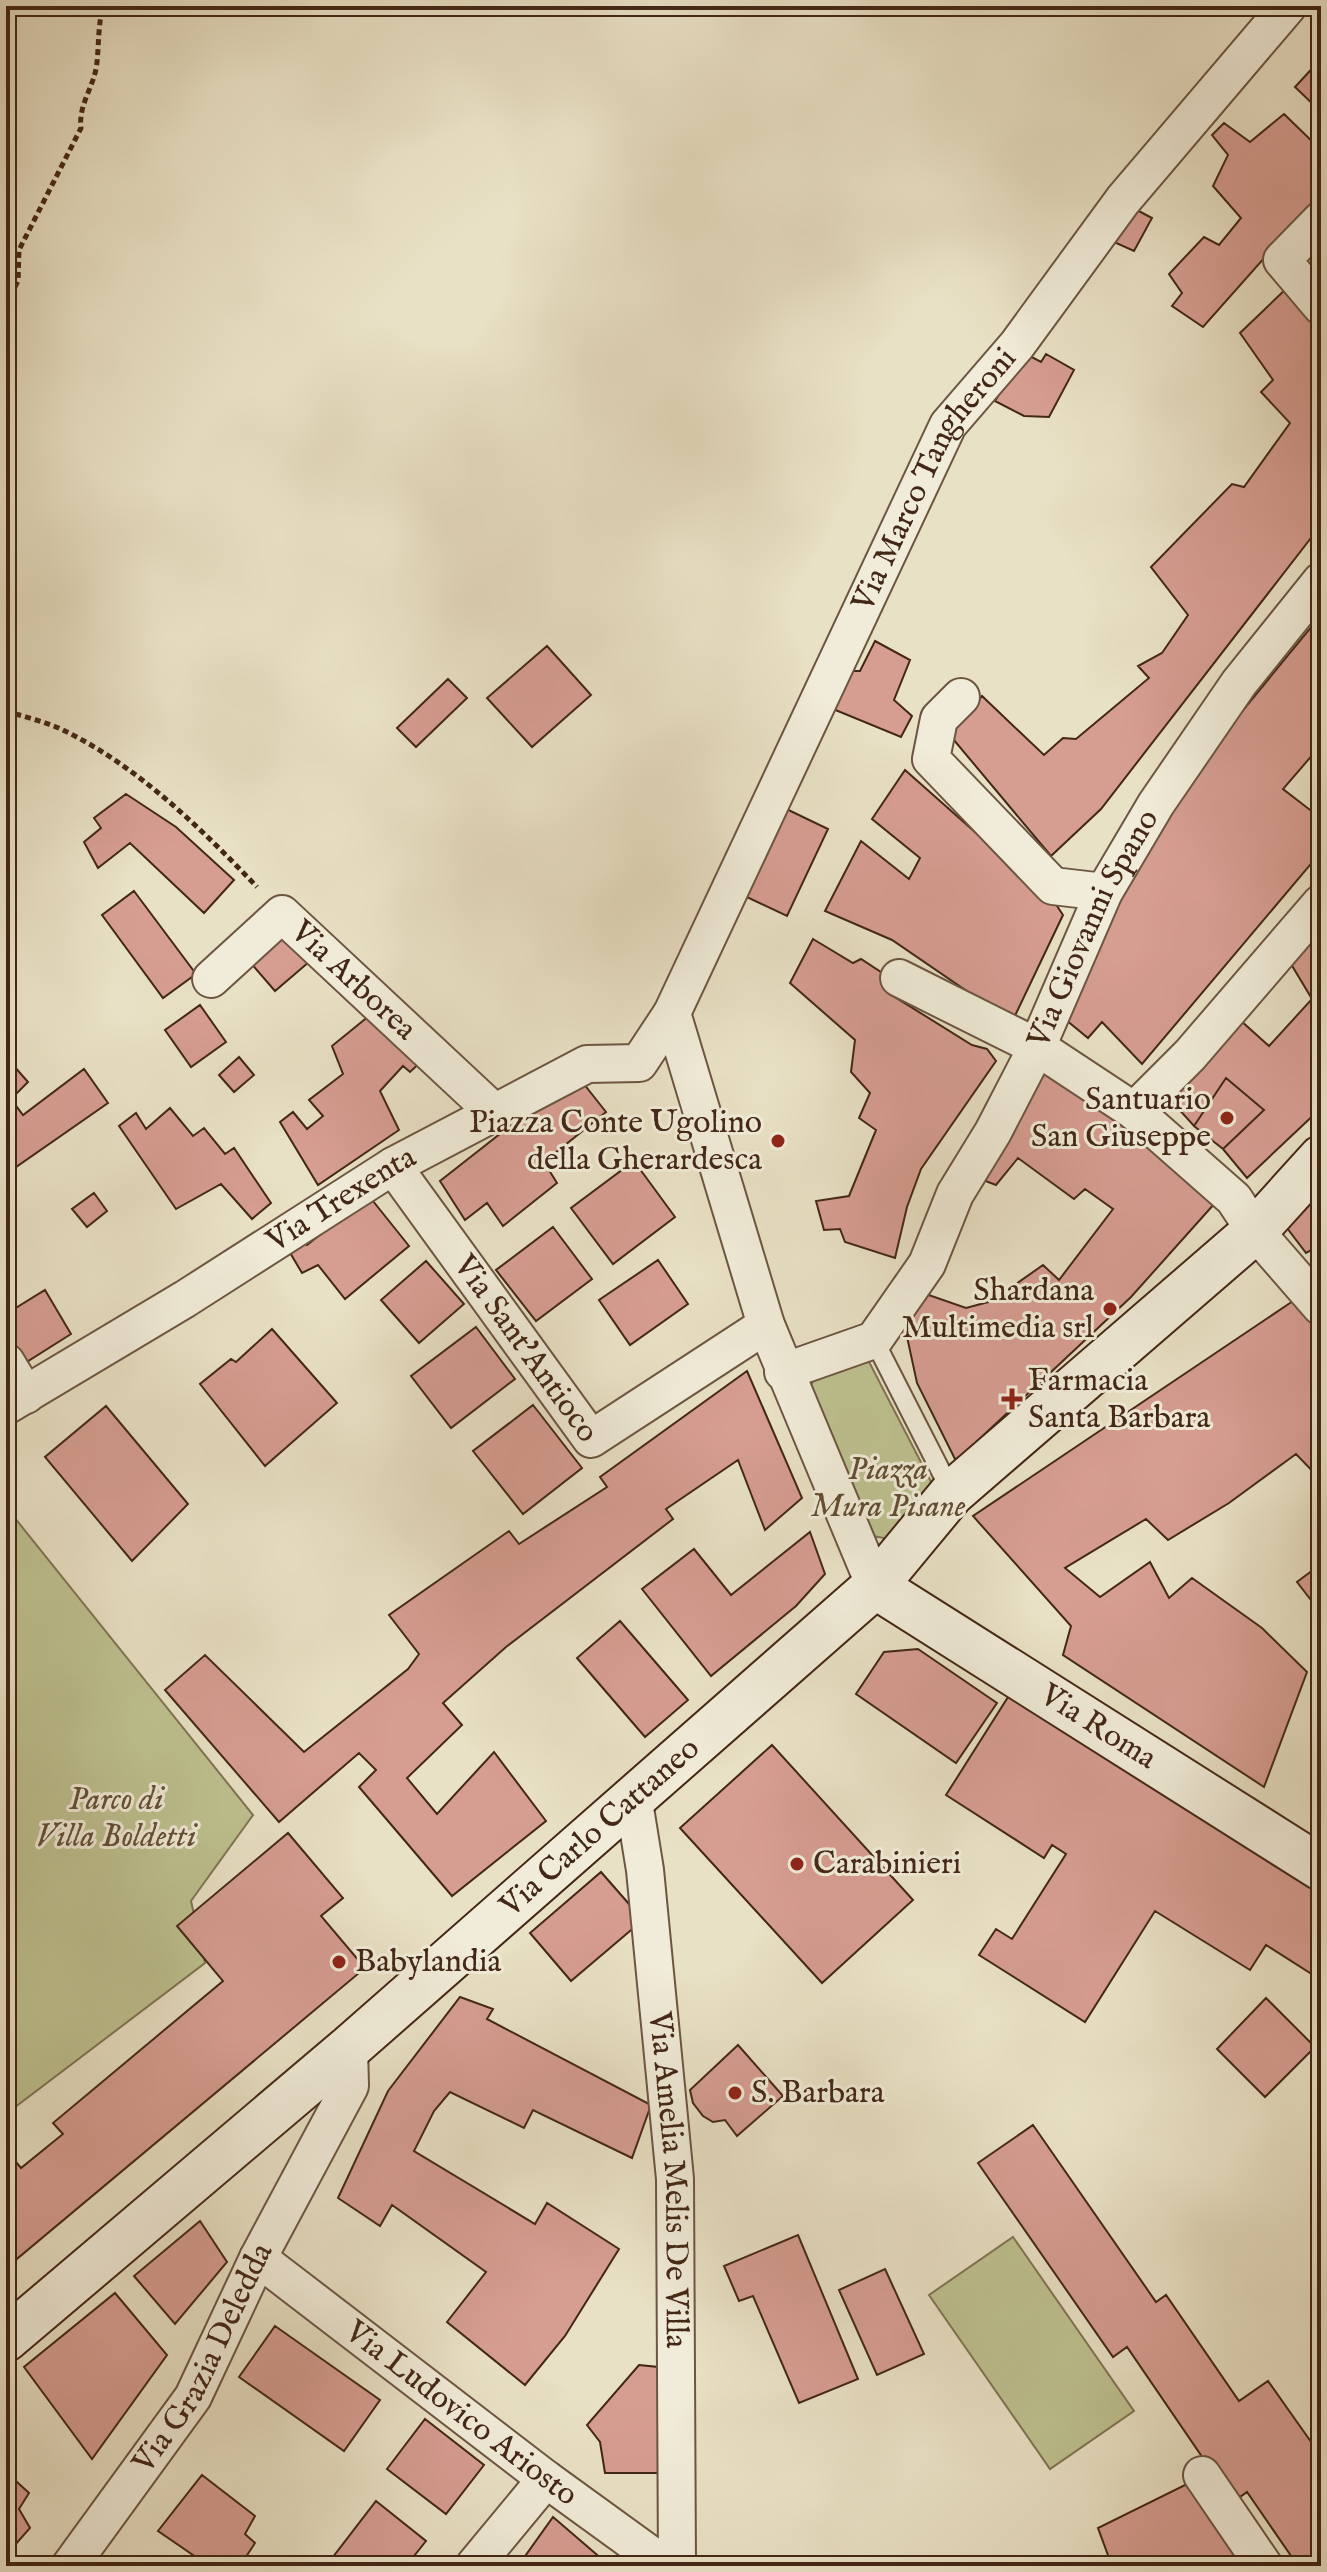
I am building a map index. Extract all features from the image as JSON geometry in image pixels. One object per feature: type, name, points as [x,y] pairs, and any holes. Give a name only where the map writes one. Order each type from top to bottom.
[{"type":"main road","name":"Via Carlo Cattaneo","points":[[6,2339],[349,2048],[875,1586],[952,1493],[1255,1231],[1321,1158]]},
{"type":"main road","name":"Via Roma","points":[[875,1586],[1321,1868]]},
{"type":"street","name":"Via Marco Tangheroni","points":[[672,1013],[948,425],[1017,345],[1123,200],[1288,6]]},
{"type":"street","points":[[1321,220],[1282,260],[1321,306]]},
{"type":"street","name":"Via Giovanni Spano","points":[[874,1340],[927,1264],[955,1194],[993,1132],[1037,1047],[1104,892],[1156,804],[1239,683],[1321,581]]},
{"type":"street","points":[[961,697],[939,719],[931,759],[1053,886],[1104,892]]},
{"type":"street","points":[[1134,1111],[1190,1055],[1321,903]]},
{"type":"street","name":"Via Arborea","points":[[211,979],[282,914],[495,1113]]},
{"type":"street","points":[[899,978],[1037,1047],[1134,1111],[1234,1199],[1255,1231],[1321,1307]]},
{"type":"street","name":"Via Trexenta","points":[[16,1401],[185,1299],[393,1166],[587,1064],[639,1063],[672,1013]]},
{"type":"street","points":[[672,1013],[766,1325],[783,1372],[875,1586]]},
{"type":"street","name":"Via Sant'Antioco","points":[[393,1166],[591,1439],[766,1325]]},
{"type":"street","points":[[783,1372],[874,1340]]},
{"type":"street","points":[[6,1362],[16,1401]]},
{"type":"street","name":"Via Amelia Melis De Villa","points":[[633,1796],[645,1870],[675,2179],[677,2566]]},
{"type":"street","name":"Via Grazia Deledda","points":[[70,2566],[193,2397],[258,2258],[350,2086],[349,2048]]},
{"type":"street","points":[[287,2099],[322,2139]]},
{"type":"street","name":"Via Ludovico Ariosto","points":[[258,2258],[546,2479],[666,2566]]},
{"type":"street","points":[[1202,2475],[1264,2566]]},
{"type":"street","points":[[474,2566],[546,2479]]},
{"type":"lane","points":[[874,1340],[952,1493]]},
{"type":"path","points":[[6,305],[18,281],[19,250],[81,128],[79,114],[97,65],[97,30],[103,6]]},
{"type":"path","points":[[6,711],[65,731],[121,766],[184,816],[282,914]]},
{"type":"green space","name":"Piazza Mura Pisane","points":[[866,1356],[939,1497],[896,1540],[866,1535],[803,1397],[818,1374]]},
{"type":"green space","name":"Parco di Villa Boldetti","points":[[6,1507],[253,1815],[191,1901],[205,1963],[6,2114]]},
{"type":"green space","points":[[1013,2237],[1134,2411],[1050,2469],[929,2295]]},
{"type":"building","points":[[1319,61],[1321,63],[1321,112],[1295,87]]},
{"type":"building","points":[[1284,114],[1321,150],[1321,194],[1203,327],[1172,306],[1182,293],[1169,274],[1204,237],[1219,245],[1241,218],[1213,186],[1228,155],[1212,135],[1224,123],[1250,142]]},
{"type":"building","points":[[1133,208],[1152,218],[1134,251],[1114,242]]},
{"type":"building","points":[[1289,286],[1321,322],[1321,525],[1101,809],[1051,856],[948,733],[982,696],[1044,755],[1063,738],[1076,739],[1149,678],[1138,666],[1162,653],[1188,615],[1151,567],[1232,484],[1244,487],[1290,423],[1261,392],[1273,380],[1240,333]]},
{"type":"building","points":[[1024,353],[1041,362],[1046,354],[1074,370],[1049,417],[1024,416],[995,401]]},
{"type":"building","points":[[1321,615],[1321,745],[1283,789],[1314,813],[1321,805],[1321,852],[1142,1064],[1102,1022],[1088,1038],[1060,1015],[1125,880],[1194,770]]},
{"type":"building","points":[[875,641],[910,660],[894,700],[912,716],[901,737],[828,707],[848,671],[860,671]]},
{"type":"building","points":[[547,646],[591,695],[532,747],[487,698]]},
{"type":"building","points":[[448,679],[467,698],[416,747],[397,728]]},
{"type":"building","points":[[905,770],[1055,903],[1063,915],[1012,1022],[892,940],[825,911],[861,841],[909,879],[920,858],[872,819]]},
{"type":"building","points":[[126,794],[176,827],[234,880],[204,913],[130,843],[98,868],[84,842],[101,828],[94,818]]},
{"type":"building","points":[[776,804],[828,829],[787,916],[734,891]]},
{"type":"building","points":[[134,891],[196,974],[163,998],[102,915]]},
{"type":"building","points":[[1321,914],[1321,1108],[1247,1178],[1223,1149],[1264,1110],[1226,1078],[1194,1126],[1165,1094],[1230,1011],[1269,1046],[1312,999],[1285,954]]},
{"type":"building","points":[[290,926],[316,956],[275,991],[249,961]]},
{"type":"building","points":[[813,939],[853,963],[861,959],[893,980],[890,994],[972,1045],[987,1049],[996,1061],[921,1169],[907,1207],[895,1258],[845,1242],[840,1229],[824,1230],[816,1201],[849,1196],[876,1130],[859,1118],[870,1093],[851,1072],[855,1040],[790,983]]},
{"type":"building","points":[[200,1005],[226,1042],[191,1067],[165,1030]]},
{"type":"building","points":[[375,1011],[424,1059],[410,1072],[403,1066],[380,1091],[399,1130],[318,1185],[280,1122],[293,1112],[307,1129],[323,1116],[309,1100],[343,1074],[332,1046]]},
{"type":"building","points":[[6,1057],[28,1082],[11,1099],[23,1115],[84,1069],[108,1103],[6,1174]]},
{"type":"building","points":[[239,1057],[254,1075],[234,1092],[219,1075]]},
{"type":"building","points":[[1045,1059],[1215,1203],[1131,1297],[956,1461],[917,1383],[906,1332],[923,1293],[966,1308],[992,1301],[1043,1265],[1059,1280],[1113,1209],[1085,1189],[1074,1199],[1018,1158],[996,1185],[970,1175]]},
{"type":"building","points":[[576,1074],[606,1112],[544,1162],[557,1183],[503,1226],[487,1203],[465,1220],[440,1181]]},
{"type":"building","name":"Santuario San Giuseppe","points":[[1226,1078],[1264,1110],[1223,1149],[1194,1126]]},
{"type":"building","points":[[170,1108],[193,1136],[204,1128],[225,1154],[234,1148],[271,1203],[252,1219],[221,1184],[176,1209],[119,1126],[136,1113],[146,1129]]},
{"type":"building","points":[[634,1161],[675,1217],[613,1264],[571,1208]]},
{"type":"building","points":[[1321,1171],[1321,1245],[1306,1253],[1278,1216]]},
{"type":"building","points":[[94,1193],[107,1211],[87,1227],[72,1209]]},
{"type":"building","points":[[369,1196],[409,1246],[345,1299],[318,1265],[302,1273],[289,1251],[299,1238],[307,1245]]},
{"type":"building","points":[[553,1227],[592,1279],[536,1321],[496,1270]]},
{"type":"building","points":[[658,1260],[688,1304],[630,1345],[599,1300]]},
{"type":"building","points":[[426,1261],[464,1304],[419,1343],[381,1300]]},
{"type":"building","points":[[45,1290],[71,1334],[25,1363],[6,1332],[6,1314]]},
{"type":"building","points":[[1296,1299],[1321,1330],[1321,1480],[1296,1454],[1229,1503],[1168,1540],[1146,1519],[1065,1568],[1100,1597],[1150,1562],[1169,1598],[1192,1578],[1262,1628],[1307,1672],[1264,1787],[1063,1655],[1071,1626],[973,1516]]},
{"type":"building","points":[[476,1327],[515,1379],[451,1428],[411,1376]]},
{"type":"building","points":[[272,1329],[337,1403],[265,1466],[200,1384],[231,1359],[236,1362]]},
{"type":"building","points":[[747,1371],[802,1498],[765,1530],[738,1460],[666,1509],[673,1519],[506,1647],[443,1703],[462,1725],[407,1778],[437,1814],[494,1752],[546,1821],[452,1896],[359,1787],[376,1770],[359,1753],[279,1822],[165,1690],[205,1655],[304,1752],[408,1669],[419,1654],[389,1615],[509,1531],[519,1544],[607,1487],[600,1477]]},
{"type":"building","points":[[533,1405],[582,1468],[523,1514],[473,1451]]},
{"type":"building","points":[[106,1406],[188,1504],[132,1561],[45,1457]]},
{"type":"building","points":[[810,1532],[825,1574],[796,1606],[711,1676],[642,1589],[694,1549],[731,1595]]},
{"type":"building","points":[[1321,1564],[1321,1613],[1297,1582]]},
{"type":"building","points":[[620,1621],[688,1700],[645,1737],[577,1658]]},
{"type":"building","points":[[918,1649],[997,1703],[956,1763],[856,1694],[884,1652]]},
{"type":"building","points":[[1010,1694],[1321,1890],[1321,1980],[1266,1945],[1250,1970],[1155,1911],[1085,2022],[979,1955],[996,1929],[1012,1939],[1066,1854],[1052,1845],[1044,1858],[946,1795]]},
{"type":"building","name":"Carabinieri","points":[[772,1745],[913,1900],[822,1983],[680,1828]]},
{"type":"building","points":[[288,1833],[343,1898],[321,1916],[365,1968],[6,2268],[6,2150],[21,2168],[63,2134],[53,2123],[223,1981],[177,1926]]},
{"type":"building","points":[[601,1872],[643,1920],[571,1981],[530,1933]]},
{"type":"building","points":[[460,1997],[493,2009],[487,2019],[651,2105],[632,2158],[533,2110],[524,2128],[450,2092],[434,2111],[414,2151],[535,2224],[547,2203],[619,2249],[565,2336],[525,2385],[447,2322],[486,2272],[392,2205],[380,2226],[338,2198],[388,2091]]},
{"type":"building","points":[[1266,1998],[1315,2047],[1265,2097],[1217,2049]]},
{"type":"building","name":"S. Barbara","points":[[738,2045],[783,2096],[737,2136],[725,2120],[713,2122],[703,2116],[693,2103],[690,2090]]},
{"type":"building","points":[[1033,2125],[1156,2302],[1166,2295],[1239,2401],[1268,2381],[1321,2456],[1321,2553],[1303,2566],[1298,2566],[1247,2492],[1233,2502],[1127,2347],[1113,2357],[978,2163]]},
{"type":"building","points":[[200,2221],[227,2262],[175,2324],[134,2276]]},
{"type":"building","points":[[798,2235],[858,2379],[799,2403],[753,2296],[739,2301],[724,2266]]},
{"type":"building","points":[[885,2269],[924,2354],[877,2375],[839,2290]]},
{"type":"building","points":[[115,2293],[167,2355],[92,2459],[24,2367]]},
{"type":"building","points":[[275,2326],[380,2400],[344,2451],[239,2377]]},
{"type":"building","points":[[639,2365],[668,2368],[660,2473],[605,2473],[600,2442],[587,2425]]},
{"type":"building","points":[[1321,2409],[1321,2427],[1312,2419]]},
{"type":"building","points":[[425,2419],[484,2465],[446,2514],[387,2469]]},
{"type":"building","points":[[6,2472],[29,2493],[19,2509],[30,2528],[6,2555]]},
{"type":"building","points":[[202,2475],[255,2516],[245,2534],[255,2543],[240,2566],[209,2566],[158,2531]]},
{"type":"building","points":[[1189,2483],[1246,2566],[1192,2566],[1190,2562],[1184,2566],[1112,2566],[1098,2528]]},
{"type":"building","points":[[376,2501],[426,2541],[406,2566],[326,2566]]},
{"type":"building","points":[[553,2517],[610,2566],[518,2566]]},
{"type":"place","name":"Santuario San Giuseppe","points":[[1227,1118]]},
{"type":"place","name":"Piazza Conte Ugolino della Gherardesca","points":[[778,1141]]},
{"type":"place","name":"Shardana Multimedia srl","points":[[1110,1309]]},
{"type":"place","name":"Farmacia Santa Barbara","points":[[1012,1399]]},
{"type":"place","name":"Carabinieri","points":[[797,1864]]},
{"type":"place","name":"Babylandia","points":[[339,1962]]},
{"type":"place","name":"S. Barbara","points":[[735,2093]]}]
